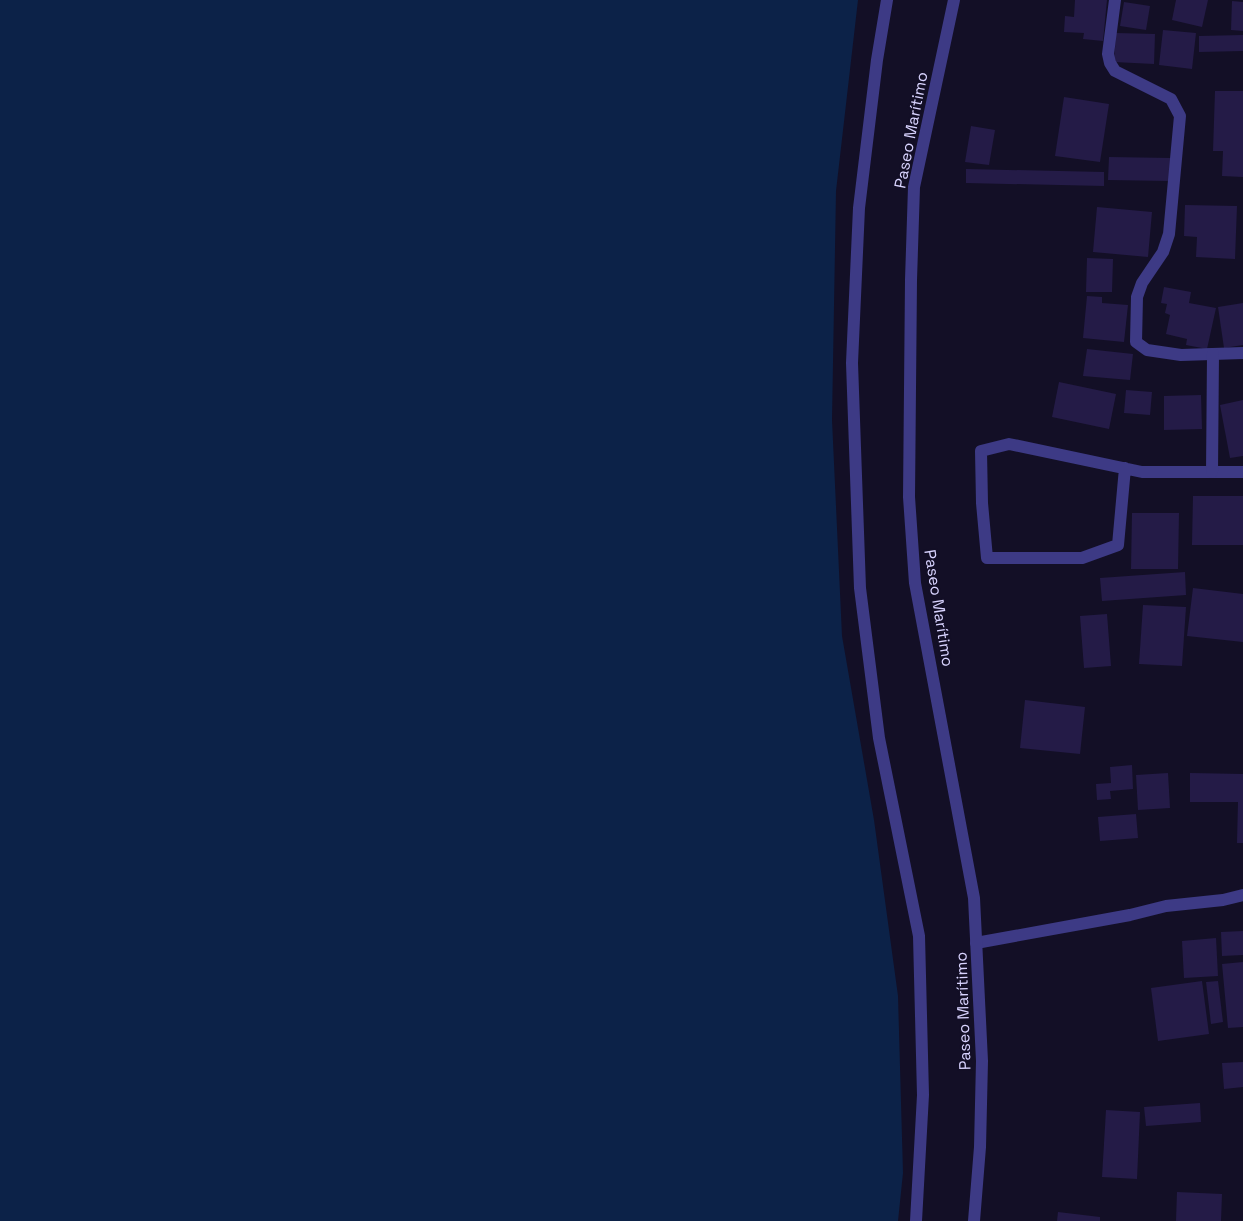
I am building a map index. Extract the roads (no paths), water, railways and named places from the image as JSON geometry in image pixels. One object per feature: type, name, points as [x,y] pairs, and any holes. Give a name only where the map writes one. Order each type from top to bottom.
[{"type":"street","points":[[887,0],[877,60],[859,208],[852,363],[860,588],[879,738],[919,936],[924,1095],[916,1221]]},
{"type":"street","name":"Paseo Marítimo","points":[[954,0],[914,187],[909,497],[915,583],[974,898],[982,1061],[980,1147],[974,1221]]},
{"type":"street","points":[[1115,0],[1108,54],[1114,71],[1171,99],[1180,116],[1169,234],[1163,252],[1142,283],[1137,297],[1136,342],[1147,350],[1181,355],[1243,353]]},
{"type":"street","points":[[1212,472],[1213,354]]},
{"type":"street","points":[[1125,468],[1118,545],[1082,558],[987,558],[980,451],[1009,444],[1125,468],[1142,472],[1243,472]]},
{"type":"street","points":[[976,944],[1130,915],[1166,906],[1223,900],[1243,895]]},
{"type":"water","points":[[0,0],[858,0],[836,191],[832,420],[842,636],[874,820],[898,996],[903,1173],[898,1221],[0,1221]]}]
